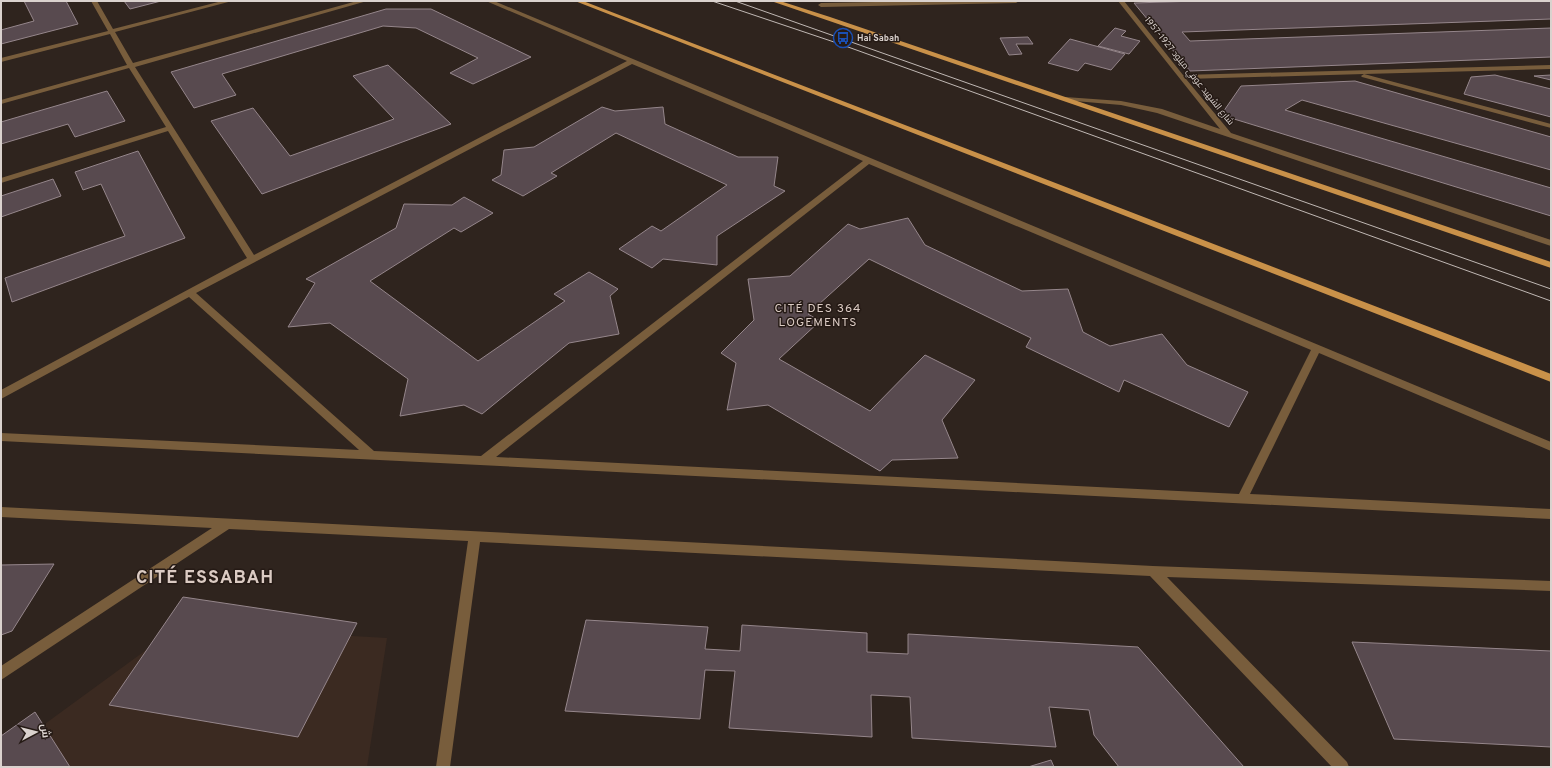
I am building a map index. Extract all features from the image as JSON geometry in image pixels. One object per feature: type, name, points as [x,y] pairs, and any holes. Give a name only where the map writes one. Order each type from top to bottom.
[{"type":"main road","points":[[578,1],[1551,378]]},
{"type":"main road","points":[[774,1],[828,18],[1551,265]]},
{"type":"street","points":[[94,1],[132,66],[252,259]]},
{"type":"street","points":[[1,60],[229,1]]},
{"type":"street","points":[[1,102],[364,1]]},
{"type":"street","points":[[489,1],[1551,448]]},
{"type":"street","points":[[828,18],[821,3],[1016,1]]},
{"type":"street","name":"شارع الشهيد عوفي ميلود 1927-1957","points":[[1121,1],[1228,134]]},
{"type":"street","points":[[1,395],[252,259],[632,61]]},
{"type":"street","points":[[1181,77],[1551,67]]},
{"type":"street","points":[[1353,73],[1551,126]]},
{"type":"street","points":[[1065,99],[1121,103],[1151,110],[1228,134],[1551,243]]},
{"type":"street","points":[[1,181],[170,128]]},
{"type":"street","points":[[483,461],[868,161]]},
{"type":"street","points":[[190,293],[371,455]]},
{"type":"street","points":[[1242,499],[1316,349]]},
{"type":"street","points":[[1,437],[1551,514]]},
{"type":"street","points":[[1,512],[1153,571],[1551,586]]},
{"type":"street","points":[[1,674],[227,524]]},
{"type":"street","points":[[442,767],[475,536]]},
{"type":"street","points":[[1153,571],[1342,767]]},
{"type":"shaded area","points":[[179,626],[387,638],[367,767],[1,767],[1,756]]},
{"type":"building","points":[[24,1],[66,1],[78,24],[1,44],[1,30],[34,21]]},
{"type":"building","points":[[124,1],[161,1],[130,9]]},
{"type":"building","points":[[1197,1],[1551,1],[1551,19],[1182,32],[1190,41],[1551,28],[1551,57],[1190,71],[1134,3]]},
{"type":"building","points":[[386,9],[431,9],[531,57],[473,84],[450,73],[478,58],[416,28],[383,26],[222,74],[236,95],[194,108],[171,72]]},
{"type":"building","points":[[1115,28],[1126,31],[1121,36],[1140,41],[1129,54],[1098,46]]},
{"type":"building","points":[[1028,37],[1033,44],[1016,44],[1022,54],[1009,55],[1000,38]]},
{"type":"building","points":[[1070,39],[1125,54],[1111,70],[1085,63],[1078,71],[1048,63]]},
{"type":"building","points":[[388,65],[451,124],[262,194],[211,121],[253,108],[290,156],[394,119],[353,76]]},
{"type":"building","points":[[1495,75],[1551,89],[1551,117],[1464,94],[1471,77]]},
{"type":"building","points":[[1551,75],[1551,80],[1534,76]]},
{"type":"building","points":[[1355,81],[1551,137],[1551,170],[1302,100],[1285,110],[1551,188],[1551,216],[1221,115],[1241,86]]},
{"type":"building","points":[[107,91],[125,121],[75,137],[68,124],[1,144],[1,122]]},
{"type":"building","points":[[602,107],[615,111],[663,107],[665,124],[738,157],[778,157],[774,186],[785,191],[717,236],[717,265],[663,259],[652,268],[619,249],[652,226],[661,231],[727,185],[616,133],[551,173],[557,176],[523,196],[492,180],[501,175],[504,150],[534,147]]},
{"type":"building","points":[[138,151],[185,238],[12,302],[5,278],[125,236],[101,184],[83,190],[75,172]]},
{"type":"building","points":[[53,179],[61,196],[1,217],[1,196]]},
{"type":"building","points":[[464,197],[493,213],[461,232],[454,228],[370,281],[478,361],[565,301],[554,294],[589,272],[618,289],[610,296],[619,334],[569,343],[482,414],[464,405],[400,416],[408,379],[330,323],[288,327],[315,283],[306,279],[396,228],[404,204],[452,205]]},
{"type":"building","points":[[908,218],[925,245],[1022,291],[1068,289],[1083,332],[1110,346],[1162,334],[1187,365],[1248,392],[1229,427],[1124,380],[1119,392],[1026,347],[1031,338],[869,259],[808,314],[820,321],[779,359],[870,411],[925,355],[975,380],[942,420],[958,458],[892,460],[880,471],[768,405],[727,410],[736,363],[721,353],[754,320],[748,279],[790,276],[848,224],[860,229]]},
{"type":"building","points":[[54,564],[12,631],[1,635],[1,565]]},
{"type":"building","points":[[183,597],[357,623],[298,737],[109,705]]},
{"type":"building","points":[[586,620],[708,627],[705,649],[740,651],[742,625],[867,633],[867,652],[908,654],[908,634],[1138,647],[1244,767],[1119,767],[1094,735],[1089,710],[1049,707],[1056,747],[912,738],[910,697],[871,695],[872,737],[729,728],[735,671],[705,670],[700,719],[565,711]]},
{"type":"building","points":[[1352,642],[1551,651],[1551,747],[1394,739]]},
{"type":"building","points":[[35,712],[70,767],[1,767],[1,736]]},
{"type":"building","points":[[1051,760],[1054,767],[1028,767]]},
{"type":"tram line","points":[[712,1],[837,43],[1551,301]]},
{"type":"tram line","points":[[735,1],[1551,289]]},
{"type":"place","name":"Hai Sabah","points":[[843,38]]},
{"type":"district","name":"CITÉ DES 364 LOGEMENTS","points":[[818,316]]},
{"type":"district","name":"CITÉ ESSABAH","points":[[205,578]]}]
